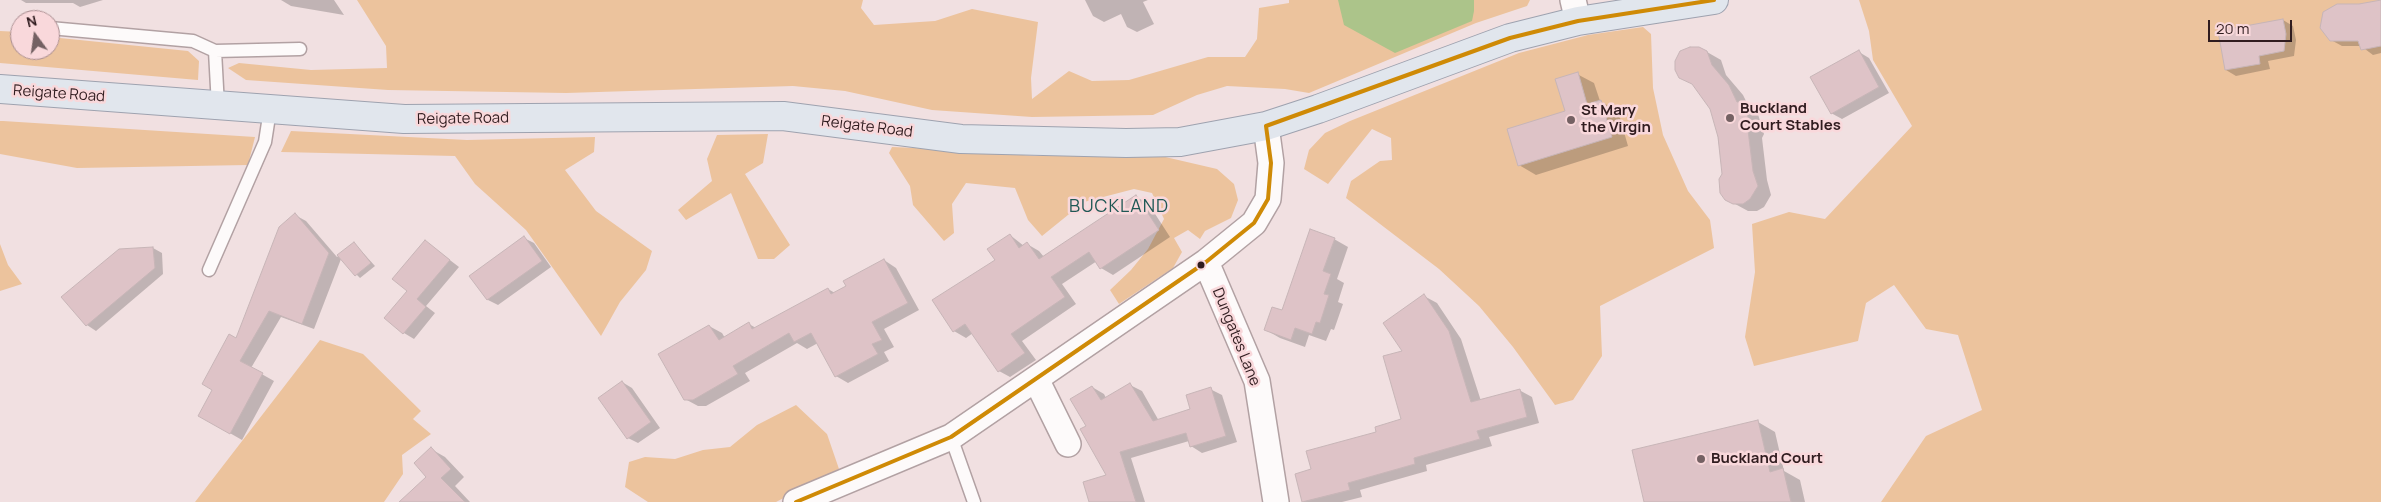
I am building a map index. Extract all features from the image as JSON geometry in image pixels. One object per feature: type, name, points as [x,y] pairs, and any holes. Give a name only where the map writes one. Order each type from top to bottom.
[{"type":"main road","name":"Reigate Road","points":[[0,90],[404,119],[783,116],[961,139],[1046,142],[1180,142],[1266,126],[1318,109],[1510,38],[1576,10],[1714,0]]},
{"type":"street","points":[[796,502],[951,437],[1206,262],[1254,223],[1268,199],[1271,163],[1266,126]]},
{"type":"street","name":"Dungates Lane","points":[[1206,262],[1257,381],[1276,502]]},
{"type":"street","points":[[1036,379],[1068,444]]},
{"type":"lane","points":[[60,29],[193,41],[215,51],[300,49]]},
{"type":"lane","points":[[215,51],[218,106]]},
{"type":"lane","points":[[210,270],[265,142],[270,110]]},
{"type":"lane","points":[[951,437],[974,502]]},
{"type":"shaded area","points":[[357,0],[863,0],[861,8],[874,25],[935,21],[972,9],[1038,22],[1031,78],[1032,99],[1069,71],[1092,81],[1129,80],[1208,57],[1245,57],[1257,39],[1259,8],[1289,3],[1289,0],[1530,0],[1527,6],[1476,23],[1309,93],[1285,89],[1227,86],[1197,95],[1153,115],[1032,117],[932,110],[845,91],[793,86],[566,93],[388,90],[246,80],[228,68],[239,63],[311,70],[387,68],[386,46]]},
{"type":"shaded area","points":[[1338,0],[1474,0],[1474,11],[1472,21],[1395,53],[1344,25]]},
{"type":"shaded area","points":[[1859,0],[2381,0],[2381,502],[1881,502],[1926,436],[1982,410],[1958,335],[1926,329],[1894,285],[1866,303],[1858,341],[1754,366],[1745,337],[1755,272],[1752,224],[1789,212],[1825,219],[1912,126],[1873,60],[1869,31]]},
{"type":"shaded area","points":[[1643,27],[1651,34],[1653,88],[1663,135],[1688,191],[1710,220],[1714,248],[1600,306],[1602,356],[1573,400],[1555,405],[1513,347],[1479,306],[1439,269],[1346,198],[1351,181],[1380,161],[1392,160],[1391,138],[1372,129],[1328,184],[1304,169],[1309,150],[1325,133],[1350,121],[1519,53],[1588,35]]},
{"type":"shaded area","points":[[0,31],[10,32],[10,60],[60,60],[60,38],[188,51],[199,61],[198,80],[0,63]]},
{"type":"shaded area","points":[[0,121],[255,137],[248,165],[77,168],[0,154]]},
{"type":"shaded area","points":[[291,131],[467,140],[595,137],[594,152],[565,170],[596,211],[652,251],[646,270],[620,302],[601,336],[526,230],[475,184],[455,156],[281,152]]},
{"type":"shaded area","points":[[768,134],[763,163],[745,174],[790,245],[774,259],[758,259],[731,193],[686,220],[678,210],[712,181],[707,159],[717,135]]},
{"type":"shaded area","points":[[892,147],[1035,156],[1089,154],[1161,156],[1217,169],[1234,184],[1238,200],[1231,218],[1205,231],[1200,239],[1188,230],[1174,238],[1182,252],[1173,268],[1119,304],[1110,290],[1131,270],[1148,249],[1164,219],[1152,193],[1134,189],[1084,202],[1042,236],[1028,220],[1015,188],[966,183],[952,204],[954,233],[944,241],[913,205],[910,186],[889,153]]},
{"type":"shaded area","points":[[0,244],[8,265],[22,284],[0,291]]},
{"type":"shaded area","points":[[320,340],[363,354],[421,411],[413,419],[431,434],[402,455],[403,474],[384,502],[195,502]]},
{"type":"shaded area","points":[[796,405],[827,434],[839,469],[776,502],[648,502],[625,487],[629,462],[645,457],[675,459],[703,450],[730,447],[757,425]]},
{"type":"building","points":[[2381,0],[2381,46],[2361,50],[2358,41],[2330,41],[2320,28],[2323,12],[2337,4],[2359,4]]},
{"type":"building","points":[[2283,19],[2286,34],[2284,51],[2259,56],[2260,64],[2225,70],[2218,31]]},
{"type":"building","name":"Buckland Court Stables","points":[[1690,47],[1699,47],[1707,51],[1712,65],[1729,85],[1737,102],[1743,102],[1751,126],[1748,130],[1753,171],[1758,186],[1750,199],[1743,204],[1733,204],[1725,200],[1720,193],[1719,179],[1722,174],[1718,137],[1710,109],[1692,84],[1679,78],[1675,70],[1675,61],[1680,51]]},
{"type":"building","points":[[1859,50],[1879,87],[1831,114],[1810,77]]},
{"type":"building","name":"St Mary the Virgin","points":[[1578,72],[1587,104],[1601,100],[1612,137],[1518,166],[1507,129],[1565,111],[1555,79]]},
{"type":"building","points":[[1136,195],[1159,230],[1100,269],[1089,252],[1051,277],[1065,297],[1011,334],[1025,353],[998,372],[965,324],[953,332],[932,300],[995,260],[987,249],[1010,234],[1019,248],[1027,242],[1039,259]]},
{"type":"building","points":[[295,213],[329,253],[302,324],[269,311],[240,361],[263,373],[230,434],[198,416],[212,390],[202,384],[229,334],[236,338],[279,227]]},
{"type":"building","points":[[1310,229],[1335,238],[1323,271],[1331,274],[1324,294],[1329,295],[1320,323],[1316,322],[1312,334],[1295,328],[1291,340],[1264,330],[1272,307],[1282,310]]},
{"type":"building","points":[[524,236],[542,261],[487,300],[469,276]]},
{"type":"building","points":[[425,240],[450,260],[417,299],[426,307],[403,334],[384,318],[407,291],[392,279]]},
{"type":"building","points":[[354,242],[371,263],[355,276],[337,255]]},
{"type":"building","points":[[153,247],[155,268],[86,326],[61,297],[119,249]]},
{"type":"building","points":[[884,259],[908,303],[872,322],[882,340],[872,344],[878,354],[835,377],[811,333],[794,342],[789,333],[733,366],[738,374],[693,400],[684,400],[658,354],[709,325],[719,340],[749,322],[752,329],[828,288],[831,294],[846,286],[843,281]]},
{"type":"building","points":[[1424,294],[1449,331],[1471,402],[1520,389],[1527,417],[1477,431],[1480,439],[1414,458],[1415,464],[1348,483],[1350,490],[1302,502],[1295,474],[1311,469],[1306,451],[1376,432],[1375,427],[1401,419],[1383,356],[1402,351],[1383,323]]},
{"type":"building","points":[[622,381],[651,422],[627,439],[598,398]]},
{"type":"building","points":[[1130,383],[1153,421],[1190,409],[1186,395],[1211,387],[1226,436],[1190,447],[1186,433],[1120,452],[1136,502],[1089,502],[1083,482],[1106,475],[1080,429],[1086,426],[1070,399],[1092,386],[1101,400]]},
{"type":"building","name":"Buckland Court","points":[[1758,420],[1770,472],[1783,468],[1791,502],[1644,502],[1632,450]]},
{"type":"building","points":[[431,447],[451,469],[441,478],[465,502],[399,502],[426,477],[414,463]]},
{"type":"transit line","points":[[1266,126],[1510,38],[1578,21],[1714,0]]},
{"type":"transit line","points":[[796,502],[951,437],[1206,262],[1254,223],[1268,199],[1271,163],[1266,126]]},
{"type":"place","name":"Buckland Court Stables","points":[[1730,118]]},
{"type":"place","name":"St Mary the Virgin","points":[[1571,120]]},
{"type":"place","name":"Buckland Court","points":[[1701,459]]},
{"type":"district","name":"BUCKLAND","points":[[1119,207]]}]
